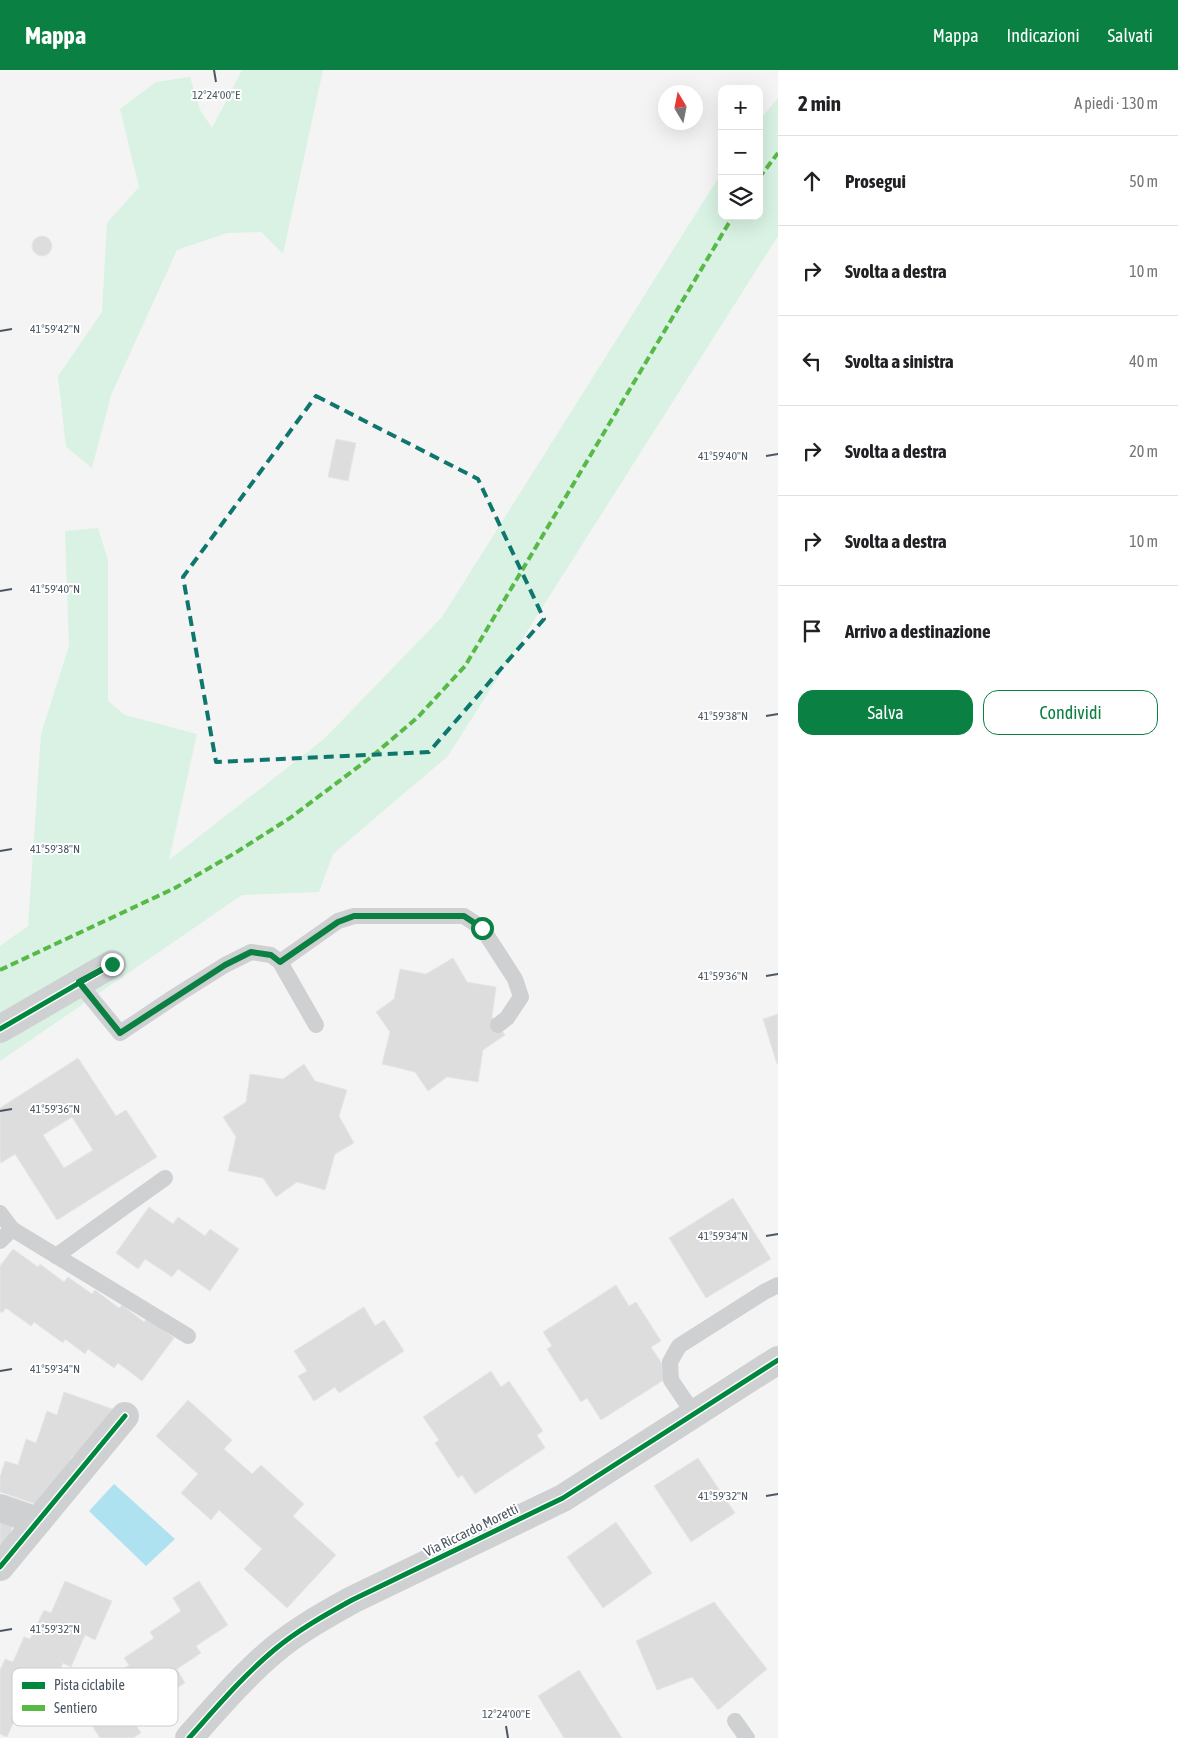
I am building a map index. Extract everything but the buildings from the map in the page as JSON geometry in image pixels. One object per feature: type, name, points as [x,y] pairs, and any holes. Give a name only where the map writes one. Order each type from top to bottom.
[{"type":"street","points":[[0,1029],[112,964]]},
{"type":"street","name":"Via Riccardo Moretti","points":[[189,1738],[236,1686],[275,1649],[322,1616],[563,1498],[778,1360]]},
{"type":"street","points":[[0,1567],[125,1416]]},
{"type":"street","points":[[0,1508],[38,1521]]},
{"type":"lane","points":[[280,962],[338,922],[354,916],[464,916],[482,928],[516,979],[521,997],[507,1018],[498,1025]]},
{"type":"lane","points":[[79,982],[120,1033],[225,965],[251,952],[271,955],[280,962],[316,1025]]},
{"type":"lane","points":[[56,1256],[165,1178]]},
{"type":"lane","points":[[0,1212],[12,1229],[188,1336]]},
{"type":"lane","points":[[0,1241],[12,1229]]},
{"type":"lane","points":[[694,1414],[671,1380],[670,1362],[679,1346],[778,1285]]},
{"type":"lane","points":[[735,1721],[746,1738]]},
{"type":"highlighted area","points":[[316,396],[478,479],[544,619],[429,752],[216,762],[183,577]]},
{"type":"green space","points":[[242,70],[323,70],[283,254],[261,232],[227,233],[177,250],[111,395],[92,468],[66,447],[58,376],[102,312],[107,223],[139,187],[120,109],[156,82],[190,77],[200,110],[212,128]]},
{"type":"green space","points":[[778,98],[778,236],[448,756],[333,854],[319,892],[242,895],[0,1061],[0,946],[28,926],[41,734],[69,646],[65,531],[98,528],[108,560],[108,701],[125,715],[197,734],[169,860],[324,739],[442,617],[718,178],[718,220],[763,220],[763,116]]},
{"type":"water","points":[[114,1484],[175,1539],[146,1566],[89,1511]]},
{"type":"marked path","points":[[761,175],[778,153]]},
{"type":"marked path","points":[[0,970],[175,888],[235,853],[290,818],[370,758],[418,717],[465,666],[731,220]]},
{"type":"cycle path","points":[[0,1029],[112,964]]},
{"type":"cycle path","points":[[189,1738],[251,1670],[302,1629],[352,1600],[563,1498],[778,1360]]},
{"type":"cycle path","points":[[0,1567],[125,1416]]},
{"type":"route","points":[[112,964],[79,982],[120,1033],[225,965],[251,952],[271,955],[280,962],[338,922],[354,916],[464,916],[482,928]]}]
